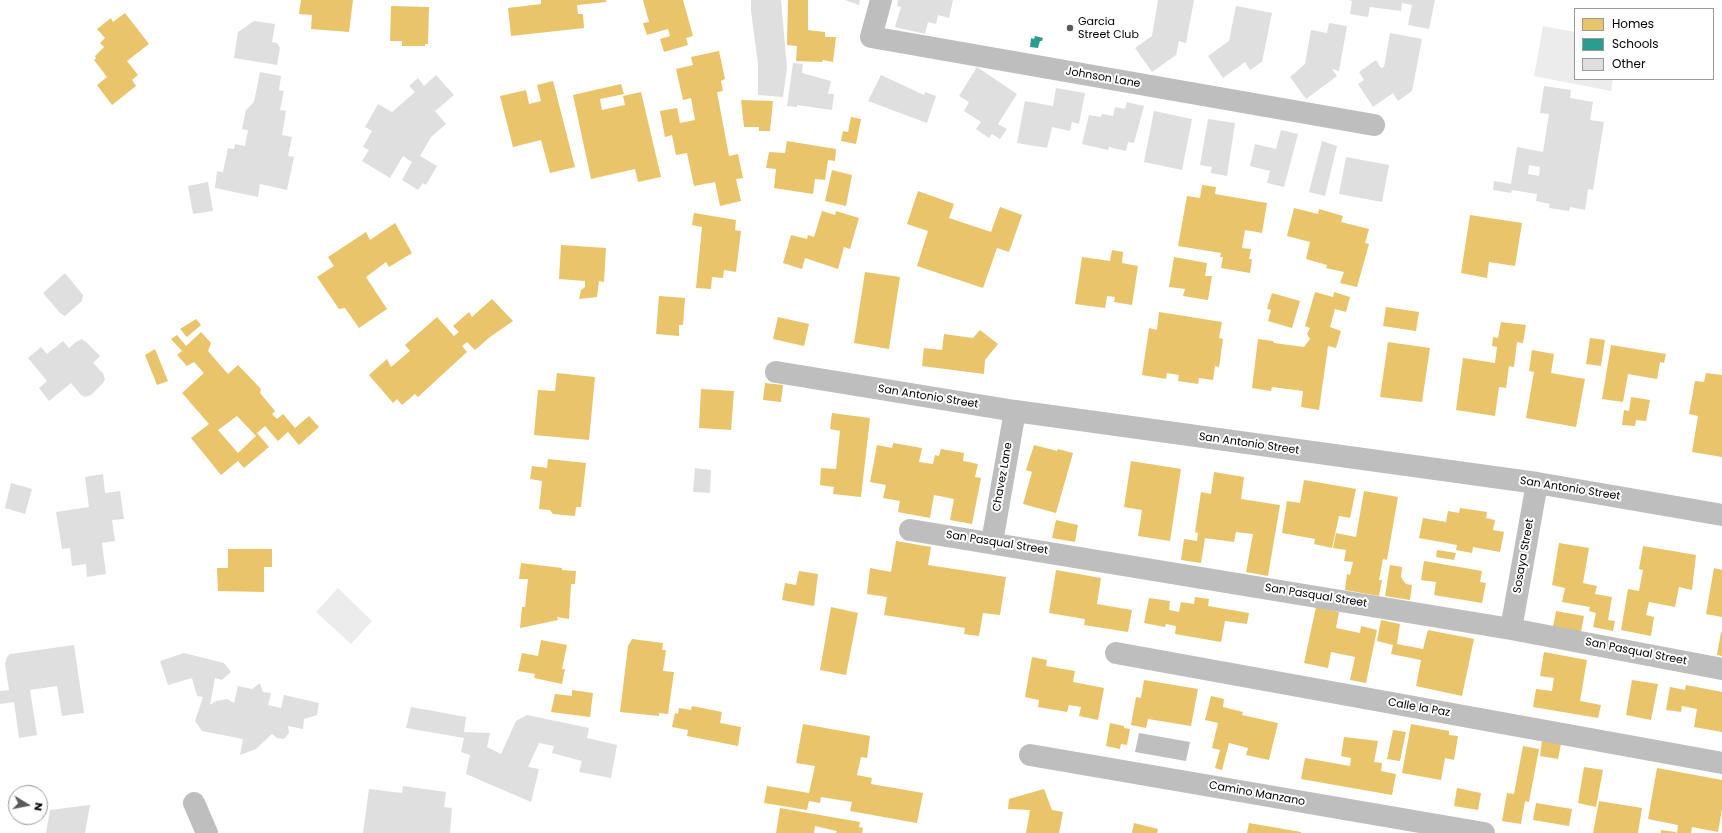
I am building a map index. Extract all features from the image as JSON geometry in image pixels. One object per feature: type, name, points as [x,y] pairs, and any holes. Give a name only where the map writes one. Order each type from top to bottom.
[{"type":"street","name":"Johnson Lane","points":[[881,0],[871,37],[1374,125]]},
{"type":"street","name":"San Antonio Street","points":[[776,372],[1015,411],[1537,483],[1722,515]]},
{"type":"street","name":"Chavez Lane","points":[[992,542],[1015,411]]},
{"type":"street","name":"Sosaya Street","points":[[1511,628],[1537,483]]},
{"type":"street","name":"San Pasqual Street","points":[[910,530],[992,542],[1511,628],[1722,669]]},
{"type":"street","name":"Calle la Paz","points":[[1116,652],[1722,764]]},
{"type":"street","name":"Camino Manzano","points":[[1030,755],[1484,833]]},
{"type":"street","points":[[194,803],[207,833]]},
{"type":"shaded area","points":[[1543,26],[1574,32],[1574,80],[1613,80],[1611,91],[1534,76]]},
{"type":"shaded area","points":[[338,588],[372,621],[351,644],[316,612]]},
{"type":"shaded area","points":[[1139,733],[1190,742],[1186,761],[1135,752]]},
{"type":"building: Homes","points":[[301,0],[353,0],[349,32],[311,29],[312,15],[299,14]]},
{"type":"building: Homes","points":[[541,0],[606,0],[606,2],[577,5],[578,14],[583,14],[584,28],[511,36],[508,8],[541,4]]},
{"type":"building: Homes","points":[[643,0],[683,0],[693,36],[686,38],[688,45],[664,52],[660,39],[670,36],[668,29],[647,35],[643,23],[649,22]]},
{"type":"building: Homes","points":[[788,0],[808,0],[808,30],[825,32],[825,37],[836,37],[833,62],[823,60],[822,62],[796,61],[797,46],[787,45]]},
{"type":"building: Homes","points":[[391,6],[429,7],[428,44],[425,44],[425,46],[402,46],[402,41],[390,41]]},
{"type":"building: Homes","points":[[125,13],[149,44],[127,61],[138,75],[132,80],[136,86],[112,105],[97,85],[107,77],[94,60],[96,58],[95,56],[104,47],[100,43],[105,38],[97,29],[111,18],[113,22]]},
{"type":"building: Homes","points":[[719,51],[725,79],[721,81],[723,91],[717,92],[729,156],[738,154],[743,178],[736,179],[741,201],[720,206],[715,182],[694,186],[687,153],[676,155],[672,135],[665,137],[660,111],[677,108],[680,123],[695,120],[691,98],[683,100],[676,69],[693,65],[691,57]]},
{"type":"building: Homes","points":[[553,81],[575,167],[550,173],[541,140],[513,147],[500,96],[526,90],[529,104],[541,101],[537,85]]},
{"type":"building: Homes","points":[[621,84],[624,94],[600,99],[602,110],[625,105],[623,96],[641,92],[661,177],[638,182],[635,169],[591,179],[573,95]]},
{"type":"building: Homes","points":[[741,100],[773,101],[770,131],[759,131],[759,127],[744,127]]},
{"type":"building: Homes","points":[[851,117],[861,119],[856,144],[841,141],[843,131],[848,132]]},
{"type":"building: Homes","points":[[787,141],[836,149],[835,161],[828,160],[825,180],[815,179],[813,194],[774,188],[776,169],[766,168],[769,152],[785,153]]},
{"type":"building: Homes","points":[[832,170],[852,175],[846,206],[825,201]]},
{"type":"building: Homes","points":[[1202,185],[1216,187],[1215,194],[1267,203],[1262,233],[1245,230],[1242,248],[1251,249],[1249,259],[1252,259],[1250,273],[1221,268],[1223,257],[1220,257],[1221,253],[1178,246],[1187,196],[1200,198]]},
{"type":"building: Homes","points":[[918,191],[954,204],[949,218],[991,232],[1000,207],[1022,215],[1009,252],[997,248],[983,288],[917,266],[928,231],[907,224]]},
{"type":"building: Homes","points":[[1294,208],[1318,214],[1319,209],[1343,216],[1341,222],[1369,229],[1365,243],[1369,244],[1357,287],[1340,283],[1344,272],[1326,268],[1327,265],[1306,259],[1310,242],[1287,236]]},
{"type":"building: Homes","points":[[822,211],[835,215],[836,211],[859,218],[850,249],[844,247],[838,269],[805,258],[802,269],[783,263],[791,235],[807,239],[808,235],[814,237]]},
{"type":"building: Homes","points":[[694,213],[736,220],[735,230],[741,231],[736,272],[724,270],[723,278],[712,277],[711,289],[696,288],[702,227],[692,225]]},
{"type":"building: Homes","points":[[1470,215],[1522,223],[1515,266],[1489,262],[1487,278],[1461,273]]},
{"type":"building: Homes","points":[[395,223],[412,253],[389,267],[386,262],[366,277],[387,309],[359,328],[345,308],[339,309],[317,277],[334,266],[328,257],[366,232],[370,240]]},
{"type":"building: Homes","points":[[561,245],[606,248],[604,282],[599,281],[597,297],[579,299],[581,290],[585,287],[585,281],[559,279]]},
{"type":"building: Homes","points":[[1112,250],[1123,252],[1122,263],[1138,266],[1132,305],[1114,302],[1115,297],[1107,296],[1105,308],[1075,304],[1082,257],[1110,261]]},
{"type":"building: Homes","points":[[1174,257],[1207,263],[1205,276],[1212,276],[1208,300],[1183,296],[1185,289],[1169,287]]},
{"type":"building: Homes","points":[[865,272],[900,277],[889,349],[854,343]]},
{"type":"building: Homes","points":[[1315,292],[1333,297],[1334,292],[1350,297],[1346,312],[1335,309],[1330,327],[1341,331],[1336,348],[1328,346],[1319,410],[1301,407],[1303,391],[1272,387],[1271,391],[1252,388],[1258,339],[1304,347],[1310,339],[1307,334],[1310,328],[1305,326]]},
{"type":"building: Homes","points":[[1272,293],[1300,301],[1292,328],[1268,321],[1271,310],[1267,309]]},
{"type":"building: Homes","points":[[659,296],[685,298],[683,325],[679,325],[679,336],[656,334]]},
{"type":"building: Homes","points":[[492,299],[513,321],[490,337],[475,350],[467,342],[462,346],[467,352],[418,397],[415,394],[402,405],[397,399],[393,403],[369,375],[387,359],[391,367],[410,351],[405,345],[437,317],[454,336],[459,332],[453,326],[469,312],[472,317]]},
{"type":"building: Homes","points":[[1386,307],[1419,312],[1416,331],[1383,326]]},
{"type":"building: Homes","points":[[1159,312],[1222,322],[1219,338],[1223,339],[1219,367],[1215,366],[1213,380],[1199,378],[1198,384],[1178,381],[1179,375],[1167,373],[1166,379],[1142,375],[1149,328],[1157,330]]},
{"type":"building: Homes","points":[[778,317],[809,324],[804,346],[773,339]]},
{"type":"building: Homes","points":[[196,319],[201,325],[187,337],[180,329]]},
{"type":"building: Homes","points":[[1501,322],[1526,325],[1523,343],[1517,342],[1514,367],[1509,366],[1506,388],[1499,387],[1495,416],[1456,410],[1463,358],[1495,363],[1497,347],[1492,346],[1493,337],[1498,338]]},
{"type":"building: Homes","points":[[980,330],[998,344],[985,360],[984,374],[922,366],[924,348],[942,350],[944,334],[973,338]]},
{"type":"building: Homes","points":[[201,332],[211,343],[208,351],[228,374],[238,365],[261,389],[260,393],[275,411],[272,414],[277,419],[283,414],[295,428],[309,416],[319,427],[299,445],[288,432],[278,441],[265,426],[257,433],[269,447],[244,468],[238,461],[221,475],[191,438],[209,424],[182,393],[204,373],[194,362],[187,366],[177,355],[182,351],[171,339],[177,335],[186,346]],"holes":[[[237,416],[256,436],[238,453],[218,430]]]},
{"type":"building: Homes","points":[[1590,338],[1605,340],[1601,366],[1586,364]]},
{"type":"building: Homes","points":[[1388,342],[1430,348],[1422,402],[1380,397]]},
{"type":"building: Homes","points":[[1611,345],[1666,354],[1664,363],[1660,362],[1657,379],[1628,374],[1623,402],[1602,399]]},
{"type":"building: Homes","points":[[155,349],[168,381],[157,385],[145,355]]},
{"type":"building: Homes","points":[[1532,350],[1554,354],[1551,373],[1585,379],[1576,427],[1526,418],[1534,372],[1529,371]]},
{"type":"building: Homes","points":[[557,373],[595,377],[589,440],[534,435],[538,390],[555,391]]},
{"type":"building: Homes","points":[[1706,373],[1722,375],[1722,457],[1692,452],[1698,416],[1689,414],[1695,381],[1704,382]]},
{"type":"building: Homes","points":[[765,383],[783,385],[781,402],[763,400]]},
{"type":"building: Homes","points":[[701,389],[734,391],[731,430],[699,428]]},
{"type":"building: Homes","points":[[1631,397],[1650,400],[1646,421],[1636,420],[1635,426],[1622,425],[1624,410],[1629,411]]},
{"type":"building: Homes","points":[[832,413],[870,418],[861,497],[833,494],[834,487],[820,485],[821,468],[836,469],[840,431],[830,429]]},
{"type":"building: Homes","points":[[893,443],[922,448],[919,462],[933,464],[935,455],[939,456],[941,449],[964,453],[963,461],[978,464],[975,477],[981,478],[972,524],[950,520],[954,499],[934,495],[930,518],[898,512],[900,501],[883,498],[886,485],[870,482],[877,445],[892,448]]},
{"type":"building: Homes","points":[[1034,445],[1057,451],[1058,449],[1073,453],[1056,513],[1023,504],[1032,472],[1026,470]]},
{"type":"building: Homes","points":[[548,459],[586,463],[581,507],[576,507],[575,516],[553,514],[550,510],[539,509],[542,481],[530,479],[532,466],[547,468]]},
{"type":"building: Homes","points":[[1131,461],[1181,469],[1170,541],[1138,536],[1142,510],[1124,507]]},
{"type":"building: Homes","points":[[1214,472],[1244,477],[1241,499],[1280,505],[1268,576],[1246,572],[1253,534],[1236,532],[1234,542],[1205,538],[1201,563],[1181,560],[1184,539],[1197,541],[1198,533],[1195,532],[1201,492],[1211,494]]},
{"type":"building: Homes","points":[[1304,480],[1356,489],[1350,518],[1339,516],[1332,548],[1314,544],[1315,539],[1282,533],[1287,501],[1300,503]]},
{"type":"building: Homes","points":[[1364,491],[1398,497],[1387,560],[1383,559],[1379,580],[1382,580],[1379,596],[1345,590],[1347,574],[1350,575],[1353,562],[1344,561],[1346,550],[1333,548],[1336,533],[1356,537]]},
{"type":"building: Homes","points":[[1460,508],[1487,512],[1486,518],[1495,520],[1493,530],[1504,532],[1500,552],[1473,547],[1472,553],[1456,550],[1457,545],[1419,538],[1423,518],[1446,522],[1448,511],[1459,513]]},
{"type":"building: Homes","points":[[1056,520],[1078,525],[1075,542],[1052,538]]},
{"type":"building: Homes","points":[[896,541],[931,547],[928,565],[1006,577],[1000,615],[983,613],[979,636],[964,634],[965,628],[884,615],[887,597],[867,594],[870,568],[891,572]]},
{"type":"building: Homes","points":[[1559,543],[1589,548],[1583,583],[1597,586],[1595,594],[1612,597],[1608,620],[1615,621],[1613,631],[1593,627],[1596,613],[1589,611],[1590,607],[1562,602],[1565,588],[1552,585]]},
{"type":"building: Homes","points":[[1643,546],[1696,555],[1692,590],[1679,587],[1675,607],[1649,602],[1646,615],[1654,617],[1651,636],[1621,630],[1628,589],[1639,591],[1643,570],[1639,569]]},
{"type":"building: Homes","points":[[228,549],[272,549],[272,567],[264,567],[264,592],[218,591],[217,568],[228,568]]},
{"type":"building: Homes","points":[[1437,550],[1456,553],[1454,560],[1436,557]]},
{"type":"building: Homes","points":[[1424,561],[1482,571],[1480,582],[1486,583],[1482,603],[1434,595],[1436,582],[1421,580]]},
{"type":"building: Homes","points":[[521,563],[576,571],[575,584],[571,584],[569,619],[557,617],[558,620],[520,628],[522,607],[525,607],[528,579],[519,579]]},
{"type":"building: Homes","points":[[1390,565],[1402,567],[1401,577],[1406,584],[1412,585],[1410,600],[1385,596]]},
{"type":"building: Homes","points":[[1714,568],[1722,570],[1722,617],[1706,614]]},
{"type":"building: Homes","points":[[1056,570],[1101,578],[1097,604],[1132,610],[1128,632],[1084,625],[1085,619],[1049,613]]},
{"type":"building: Homes","points":[[799,571],[818,574],[814,606],[782,600],[785,583],[796,585]]},
{"type":"building: Homes","points":[[1195,597],[1209,599],[1208,606],[1249,613],[1247,624],[1225,621],[1221,642],[1175,634],[1176,626],[1166,624],[1165,627],[1144,623],[1149,598],[1170,601],[1169,610],[1179,612],[1181,602],[1194,604]]},
{"type":"building: Homes","points":[[831,607],[858,613],[846,675],[820,670]]},
{"type":"building: Homes","points":[[1316,607],[1339,612],[1336,628],[1360,633],[1361,626],[1377,630],[1366,683],[1350,680],[1355,657],[1331,652],[1328,668],[1304,663]]},
{"type":"building: Homes","points":[[1556,611],[1584,616],[1581,632],[1553,627]]},
{"type":"building: Homes","points":[[1381,620],[1400,624],[1397,644],[1423,649],[1428,630],[1474,639],[1462,696],[1416,686],[1421,660],[1391,654],[1393,645],[1377,641]]},
{"type":"building: Homes","points":[[1722,632],[1722,656],[1717,655]]},
{"type":"building: Homes","points":[[632,639],[663,643],[662,650],[666,650],[663,671],[674,672],[668,714],[659,713],[659,716],[620,712],[628,646]]},
{"type":"building: Homes","points":[[541,640],[567,645],[562,669],[565,669],[562,684],[534,678],[535,674],[518,671],[522,653],[538,656]]},
{"type":"building: Homes","points":[[1544,652],[1587,660],[1580,701],[1601,705],[1598,718],[1533,707],[1536,689],[1552,691],[1554,678],[1540,676]]},
{"type":"building: Homes","points":[[1032,657],[1047,660],[1046,666],[1075,671],[1073,682],[1104,688],[1098,720],[1079,716],[1081,707],[1069,705],[1067,712],[1038,707],[1039,700],[1025,697]]},
{"type":"building: Homes","points":[[1144,680],[1198,689],[1191,726],[1148,719],[1146,728],[1131,725],[1136,697],[1141,698]]},
{"type":"building: Homes","points":[[1632,680],[1658,684],[1651,720],[1626,715]]},
{"type":"building: Homes","points":[[1686,685],[1722,692],[1722,732],[1694,727],[1697,709],[1682,706],[1681,712],[1666,710],[1670,687],[1685,690]]},
{"type":"building: Homes","points":[[572,690],[593,693],[590,717],[551,712],[555,694],[572,696]]},
{"type":"building: Homes","points":[[1211,696],[1224,699],[1223,707],[1243,712],[1242,715],[1278,723],[1269,760],[1246,755],[1248,748],[1229,743],[1222,770],[1215,768],[1220,750],[1212,748],[1218,723],[1205,720]]},
{"type":"building: Homes","points":[[692,706],[722,712],[720,723],[741,727],[738,746],[687,736],[688,730],[672,727],[675,713],[678,714],[679,708],[691,710]]},
{"type":"building: Homes","points":[[1110,723],[1130,729],[1127,745],[1121,744],[1120,749],[1106,746]]},
{"type":"building: Homes","points":[[803,724],[870,736],[867,758],[861,757],[857,775],[872,778],[871,784],[923,793],[917,823],[850,811],[852,802],[821,797],[820,803],[809,801],[807,810],[764,803],[767,786],[809,793],[815,766],[796,763]]},
{"type":"building: Homes","points":[[1411,724],[1449,731],[1449,735],[1458,736],[1454,760],[1445,758],[1441,780],[1402,773]]},
{"type":"building: Homes","points":[[1393,730],[1406,732],[1400,761],[1387,759]]},
{"type":"building: Homes","points":[[1344,737],[1378,741],[1374,762],[1382,763],[1381,771],[1396,774],[1392,795],[1301,779],[1305,758],[1350,766],[1351,758],[1341,756]]},
{"type":"building: Homes","points":[[1542,741],[1561,744],[1558,759],[1540,756]]},
{"type":"building: Homes","points":[[1523,746],[1539,749],[1529,802],[1525,801],[1521,824],[1502,821],[1507,793],[1514,794]]},
{"type":"building: Homes","points":[[1584,767],[1603,770],[1596,807],[1578,803]]},
{"type":"building: Homes","points":[[1657,768],[1722,780],[1722,809],[1718,832],[1692,827],[1691,833],[1677,833],[1678,825],[1648,819]]},
{"type":"building: Homes","points":[[1457,788],[1481,793],[1478,810],[1454,806]]},
{"type":"building: Homes","points":[[1044,789],[1052,810],[1063,812],[1059,833],[1026,833],[1030,810],[1008,809],[1009,799]]},
{"type":"building: Homes","points":[[1599,801],[1642,808],[1638,833],[1593,833]]},
{"type":"building: Homes","points":[[1536,803],[1572,809],[1569,826],[1533,820]]},
{"type":"building: Homes","points":[[780,808],[860,822],[859,827],[863,828],[862,833],[836,833],[837,831],[815,826],[814,833],[776,833]]},
{"type":"building: Homes","points":[[1134,823],[1158,829],[1157,833],[1132,833]]},
{"type":"building: Homes","points":[[1249,823],[1301,832],[1301,833],[1247,833]]},
{"type":"building: Homes","points":[[1661,830],[1676,832],[1676,833],[1661,833]]},
{"type":"building: Schools","points":[[1035,36],[1043,38],[1042,41],[1040,41],[1038,48],[1030,47],[1031,38],[1034,39]]},
{"type":"building: Other","points":[[751,0],[781,0],[787,68],[783,97],[758,95],[758,64]]},
{"type":"building: Other","points":[[845,0],[860,0],[859,5]]},
{"type":"building: Other","points":[[898,0],[953,0],[949,18],[938,15],[936,24],[928,22],[925,34],[895,27],[901,7],[897,6]]},
{"type":"building: Other","points":[[1158,0],[1194,0],[1186,43],[1179,41],[1176,55],[1152,72],[1135,48],[1152,36]]},
{"type":"building: Other","points":[[1349,0],[1435,0],[1429,29],[1408,25],[1412,5],[1402,3],[1401,11],[1370,7],[1368,17],[1350,14],[1352,1]]},
{"type":"building: Other","points":[[1236,6],[1272,13],[1262,62],[1250,70],[1245,62],[1223,78],[1208,56],[1229,41]]},
{"type":"building: Other","points":[[254,21],[275,24],[272,42],[277,43],[280,48],[277,65],[234,58],[238,32]]},
{"type":"building: Other","points":[[1329,23],[1347,26],[1339,71],[1332,69],[1337,76],[1306,99],[1290,77],[1305,64],[1311,30],[1327,33]]},
{"type":"building: Other","points":[[1390,33],[1422,39],[1412,91],[1398,101],[1393,93],[1373,107],[1358,84],[1364,80],[1359,72],[1376,60],[1381,68],[1384,67]]},
{"type":"building: Other","points":[[793,63],[803,64],[802,73],[831,81],[828,94],[834,94],[832,110],[797,105],[797,107],[787,106]]},
{"type":"building: Other","points":[[977,67],[1017,94],[998,124],[1007,129],[1000,139],[992,134],[989,138],[976,129],[981,122],[964,111],[969,102],[959,96]]},
{"type":"building: Other","points":[[260,72],[281,76],[279,90],[284,91],[280,110],[286,111],[282,135],[292,137],[288,156],[294,157],[287,190],[260,184],[258,197],[215,188],[217,171],[223,172],[228,148],[234,149],[235,144],[245,146],[248,130],[242,129],[246,110],[254,102]]},
{"type":"building: Other","points":[[436,75],[454,95],[435,111],[446,124],[431,137],[420,156],[437,166],[426,185],[423,183],[418,190],[402,180],[412,162],[403,156],[390,178],[362,161],[369,150],[363,147],[372,131],[365,127],[378,104],[392,112],[415,92],[409,86],[418,78],[424,86]]},
{"type":"building: Other","points":[[881,75],[924,95],[925,92],[936,96],[927,123],[868,101]]},
{"type":"building: Other","points":[[1544,86],[1571,90],[1570,98],[1593,102],[1590,120],[1604,122],[1593,190],[1588,189],[1585,210],[1570,207],[1569,211],[1549,208],[1550,204],[1536,201],[1537,194],[1512,190],[1511,193],[1493,190],[1494,181],[1511,184],[1517,147],[1543,152],[1549,114],[1540,113]],"holes":[[[1529,165],[1540,167],[1539,176],[1528,174]]]},
{"type":"building: Other","points":[[1056,88],[1085,93],[1079,124],[1072,122],[1070,131],[1052,127],[1047,148],[1017,143],[1025,101],[1053,106]]},
{"type":"building: Other","points":[[1127,102],[1144,106],[1134,143],[1128,142],[1126,151],[1109,147],[1108,150],[1082,144],[1089,115],[1101,117],[1102,114],[1113,116],[1115,107],[1125,109]]},
{"type":"building: Other","points":[[1154,111],[1192,119],[1182,170],[1144,162]]},
{"type":"building: Other","points":[[1208,119],[1235,123],[1227,176],[1211,173],[1212,167],[1200,165]]},
{"type":"building: Other","points":[[1281,130],[1298,134],[1284,187],[1267,183],[1270,171],[1250,166],[1255,144],[1276,149]]},
{"type":"building: Other","points":[[1322,141],[1337,146],[1325,196],[1309,192]]},
{"type":"building: Other","points":[[1346,157],[1389,165],[1382,202],[1339,194]]},
{"type":"building: Other","points":[[208,182],[213,211],[193,214],[188,186]]},
{"type":"building: Other","points":[[65,273],[83,295],[82,301],[65,316],[60,313],[43,293]]},
{"type":"building: Other","points":[[82,339],[100,356],[93,363],[103,373],[105,379],[103,383],[91,395],[85,397],[81,395],[71,383],[49,401],[39,388],[47,381],[28,358],[41,347],[47,354],[63,341],[69,348]]},
{"type":"building: Other","points":[[695,468],[711,470],[710,493],[693,492]]},
{"type":"building: Other","points":[[103,474],[105,493],[120,491],[124,519],[112,520],[115,541],[102,543],[106,574],[87,577],[86,564],[72,566],[70,548],[62,549],[56,512],[89,507],[85,477]]},
{"type":"building: Other","points":[[11,483],[32,489],[25,514],[5,508]]},
{"type":"building: Other","points":[[74,645],[84,713],[62,716],[57,686],[30,690],[37,735],[19,738],[14,702],[0,704],[0,691],[9,690],[5,664],[7,657],[10,654]]},
{"type":"building: Other","points":[[184,653],[224,663],[231,672],[222,680],[215,678],[210,705],[216,701],[227,699],[234,703],[238,686],[252,689],[260,683],[263,692],[271,693],[268,705],[281,708],[284,695],[319,703],[317,715],[304,719],[303,729],[288,726],[289,733],[284,739],[277,738],[272,734],[256,749],[240,755],[243,739],[202,731],[195,721],[203,697],[197,696],[192,678],[168,685],[160,661]]},
{"type":"building: Other","points":[[411,707],[466,717],[464,732],[490,733],[487,747],[501,754],[516,721],[527,715],[589,728],[587,738],[617,745],[611,778],[579,772],[582,761],[552,753],[554,746],[539,743],[528,767],[539,769],[531,802],[466,774],[470,755],[461,752],[464,738],[406,728]]},
{"type":"building: Other","points":[[403,786],[446,792],[444,807],[452,808],[450,833],[363,833],[369,789],[402,793]]},
{"type":"building: Other","points":[[90,805],[85,833],[46,833],[50,810]]},
{"type":"place","name":"Garcia Street Club","points":[[1070,28]]}]
